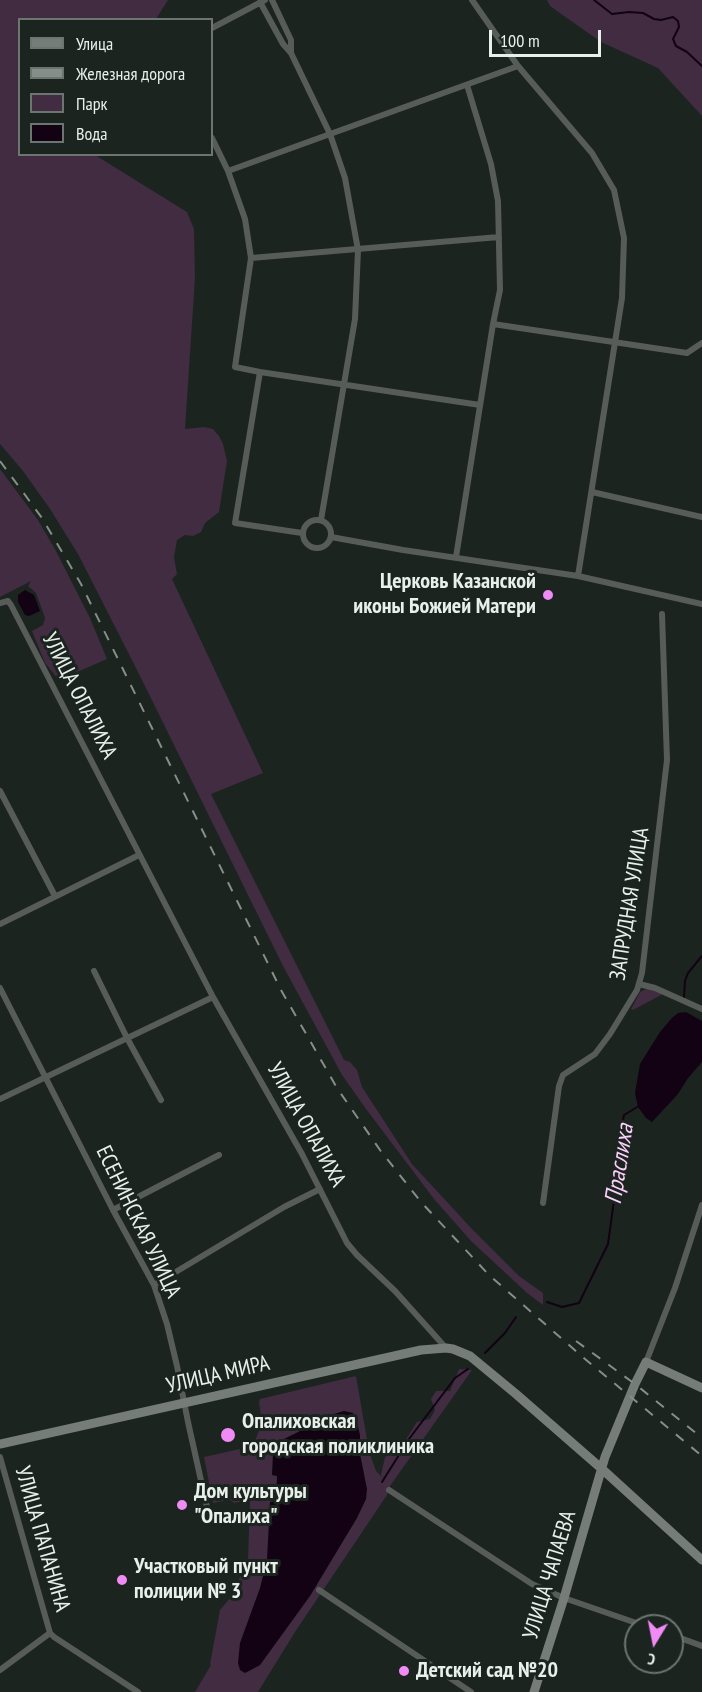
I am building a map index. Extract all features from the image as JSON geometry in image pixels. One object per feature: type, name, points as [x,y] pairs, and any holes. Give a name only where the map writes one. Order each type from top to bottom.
[{"type":"street","points":[[272,0],[291,40],[291,52]]},
{"type":"street","points":[[472,0],[518,66],[592,153],[614,190],[624,238],[621,298],[578,576]]},
{"type":"street","points":[[213,27],[263,1],[283,44],[291,52],[330,134],[345,178],[357,249],[355,319],[321,520]]},
{"type":"street","points":[[228,171],[518,66]]},
{"type":"street","points":[[456,557],[500,290],[498,201],[491,164],[467,85]]},
{"type":"street","points":[[213,140],[228,171],[245,219],[251,258],[235,367],[480,405]]},
{"type":"street","points":[[251,258],[499,237]]},
{"type":"street","points":[[493,324],[687,353],[702,343]]},
{"type":"street","points":[[260,372],[236,523],[303,533]]},
{"type":"street","points":[[592,492],[702,517]]},
{"type":"street","points":[[312,520],[321,520],[328,523],[331,537],[327,544],[320,548],[311,547],[305,541],[303,533],[305,525],[312,520]]},
{"type":"street","points":[[331,537],[578,576],[702,604]]},
{"type":"street","name":"УЛИЦА ОПАЛИХА","points":[[0,603],[8,601],[213,997],[320,1189],[347,1243],[395,1291],[446,1348],[470,1356],[602,1469],[702,1560]]},
{"type":"street","name":"ЗАПРУДНАЯ УЛИЦА","points":[[543,1203],[559,1086],[563,1075],[596,1054],[639,984],[668,760],[662,614]]},
{"type":"street","points":[[0,791],[55,896]]},
{"type":"street","points":[[0,924],[139,855]]},
{"type":"street","points":[[94,971],[161,1100]]},
{"type":"street","points":[[639,984],[665,992],[702,1010]]},
{"type":"street","name":"ЕСЕНИНСКАЯ УЛИЦА","points":[[0,988],[113,1210],[154,1285],[167,1324],[177,1366],[210,1521]]},
{"type":"street","points":[[0,1099],[213,997]]},
{"type":"street","points":[[113,1210],[219,1155]]},
{"type":"street","points":[[154,1285],[284,1207],[320,1189]]},
{"type":"street","points":[[702,1205],[675,1288],[646,1362],[702,1388]]},
{"type":"street","name":"УЛИЦА МИРА","points":[[0,1444],[421,1350],[446,1348]]},
{"type":"street","name":"УЛИЦА ЧАПАЕВА","points":[[534,1692],[605,1457],[646,1362]]},
{"type":"street","name":"УЛИЦА ПАПАНИНА","points":[[0,1457],[50,1633],[138,1692]]},
{"type":"street","points":[[389,1490],[532,1584],[624,1619]]},
{"type":"street","points":[[319,1590],[471,1692]]},
{"type":"street","points":[[0,1670],[50,1633]]},
{"type":"street","points":[[684,1639],[702,1646]]},
{"type":"green space","points":[[0,0],[168,0],[157,18],[18,18],[18,156],[97,156],[187,212],[194,229],[195,278],[185,429],[204,427],[213,429],[223,444],[227,461],[219,512],[205,523],[201,532],[193,536],[185,535],[177,540],[174,557],[177,574],[172,579],[263,773],[211,794],[344,1060],[350,1062],[357,1070],[362,1087],[412,1164],[519,1276],[543,1293],[543,1305],[471,1241],[434,1199],[342,1075],[283,966],[78,554],[50,509],[0,444]]},
{"type":"green space","points":[[547,0],[702,0],[702,116],[658,68],[601,42],[550,6]]},
{"type":"green space","points":[[0,469],[38,520],[56,551],[90,618],[107,659],[59,680],[45,663],[32,631],[43,625],[45,618],[36,593],[28,586],[31,581],[0,597]]},
{"type":"green space","points":[[648,988],[663,994],[631,1009],[640,992]]},
{"type":"green space","points":[[459,1369],[472,1370],[390,1486],[387,1495],[295,1632],[258,1692],[195,1692],[211,1665],[220,1610],[230,1598],[248,1560],[250,1500],[213,1503],[204,1457],[253,1446],[262,1423],[260,1399],[356,1376],[369,1451],[376,1471],[384,1479],[381,1475],[385,1457],[399,1450],[417,1422],[430,1419],[435,1410],[431,1399],[436,1391],[450,1391]]},
{"type":"water","points":[[25,590],[34,595],[40,611],[29,616],[25,615],[18,602],[18,595]]},
{"type":"water","points":[[686,1012],[702,1021],[702,1062],[678,1094],[652,1122],[638,1107],[635,1093],[640,1064],[660,1032],[672,1018],[678,1013]]},
{"type":"water","points":[[344,1411],[353,1413],[360,1435],[360,1454],[367,1489],[366,1499],[310,1596],[260,1665],[245,1673],[240,1670],[238,1663],[240,1643],[260,1588],[267,1560],[270,1502],[276,1501],[277,1476],[272,1475],[275,1448],[284,1439]]},
{"type":"waterway","name":"Праслиха","points":[[594,0],[612,14],[643,13],[661,20],[673,17],[678,21],[679,27],[673,39],[676,46],[687,52],[702,66]]},
{"type":"waterway","name":"Праслиха","points":[[684,997],[688,973],[702,956]]},
{"type":"waterway","name":"Праслиха","points":[[547,1302],[562,1307],[579,1303],[608,1244],[618,1171],[619,1140],[624,1115],[639,1106]]},
{"type":"waterway","name":"Праслиха","points":[[485,1353],[505,1333],[516,1317]]},
{"type":"waterway","name":"Праслиха","points":[[382,1482],[409,1439],[455,1378],[468,1369]]},
{"type":"railway","points":[[0,461],[42,518],[81,584],[281,990],[337,1088],[380,1150],[421,1202],[489,1275],[585,1359],[702,1456]]},
{"type":"railway","points":[[576,1341],[635,1384],[702,1438]]},
{"type":"place","name":"Церковь Казанской иконы Божией Матери","points":[[548,595]]},
{"type":"place","name":"Опалиховская городская поликлиника","points":[[228,1435]]},
{"type":"place","name":"Дом культуры \"Опалиха\"","points":[[182,1505]]},
{"type":"place","name":"Участковый пункт полиции № 3","points":[[122,1580]]},
{"type":"place","name":"Детский сад №20","points":[[404,1671]]}]
